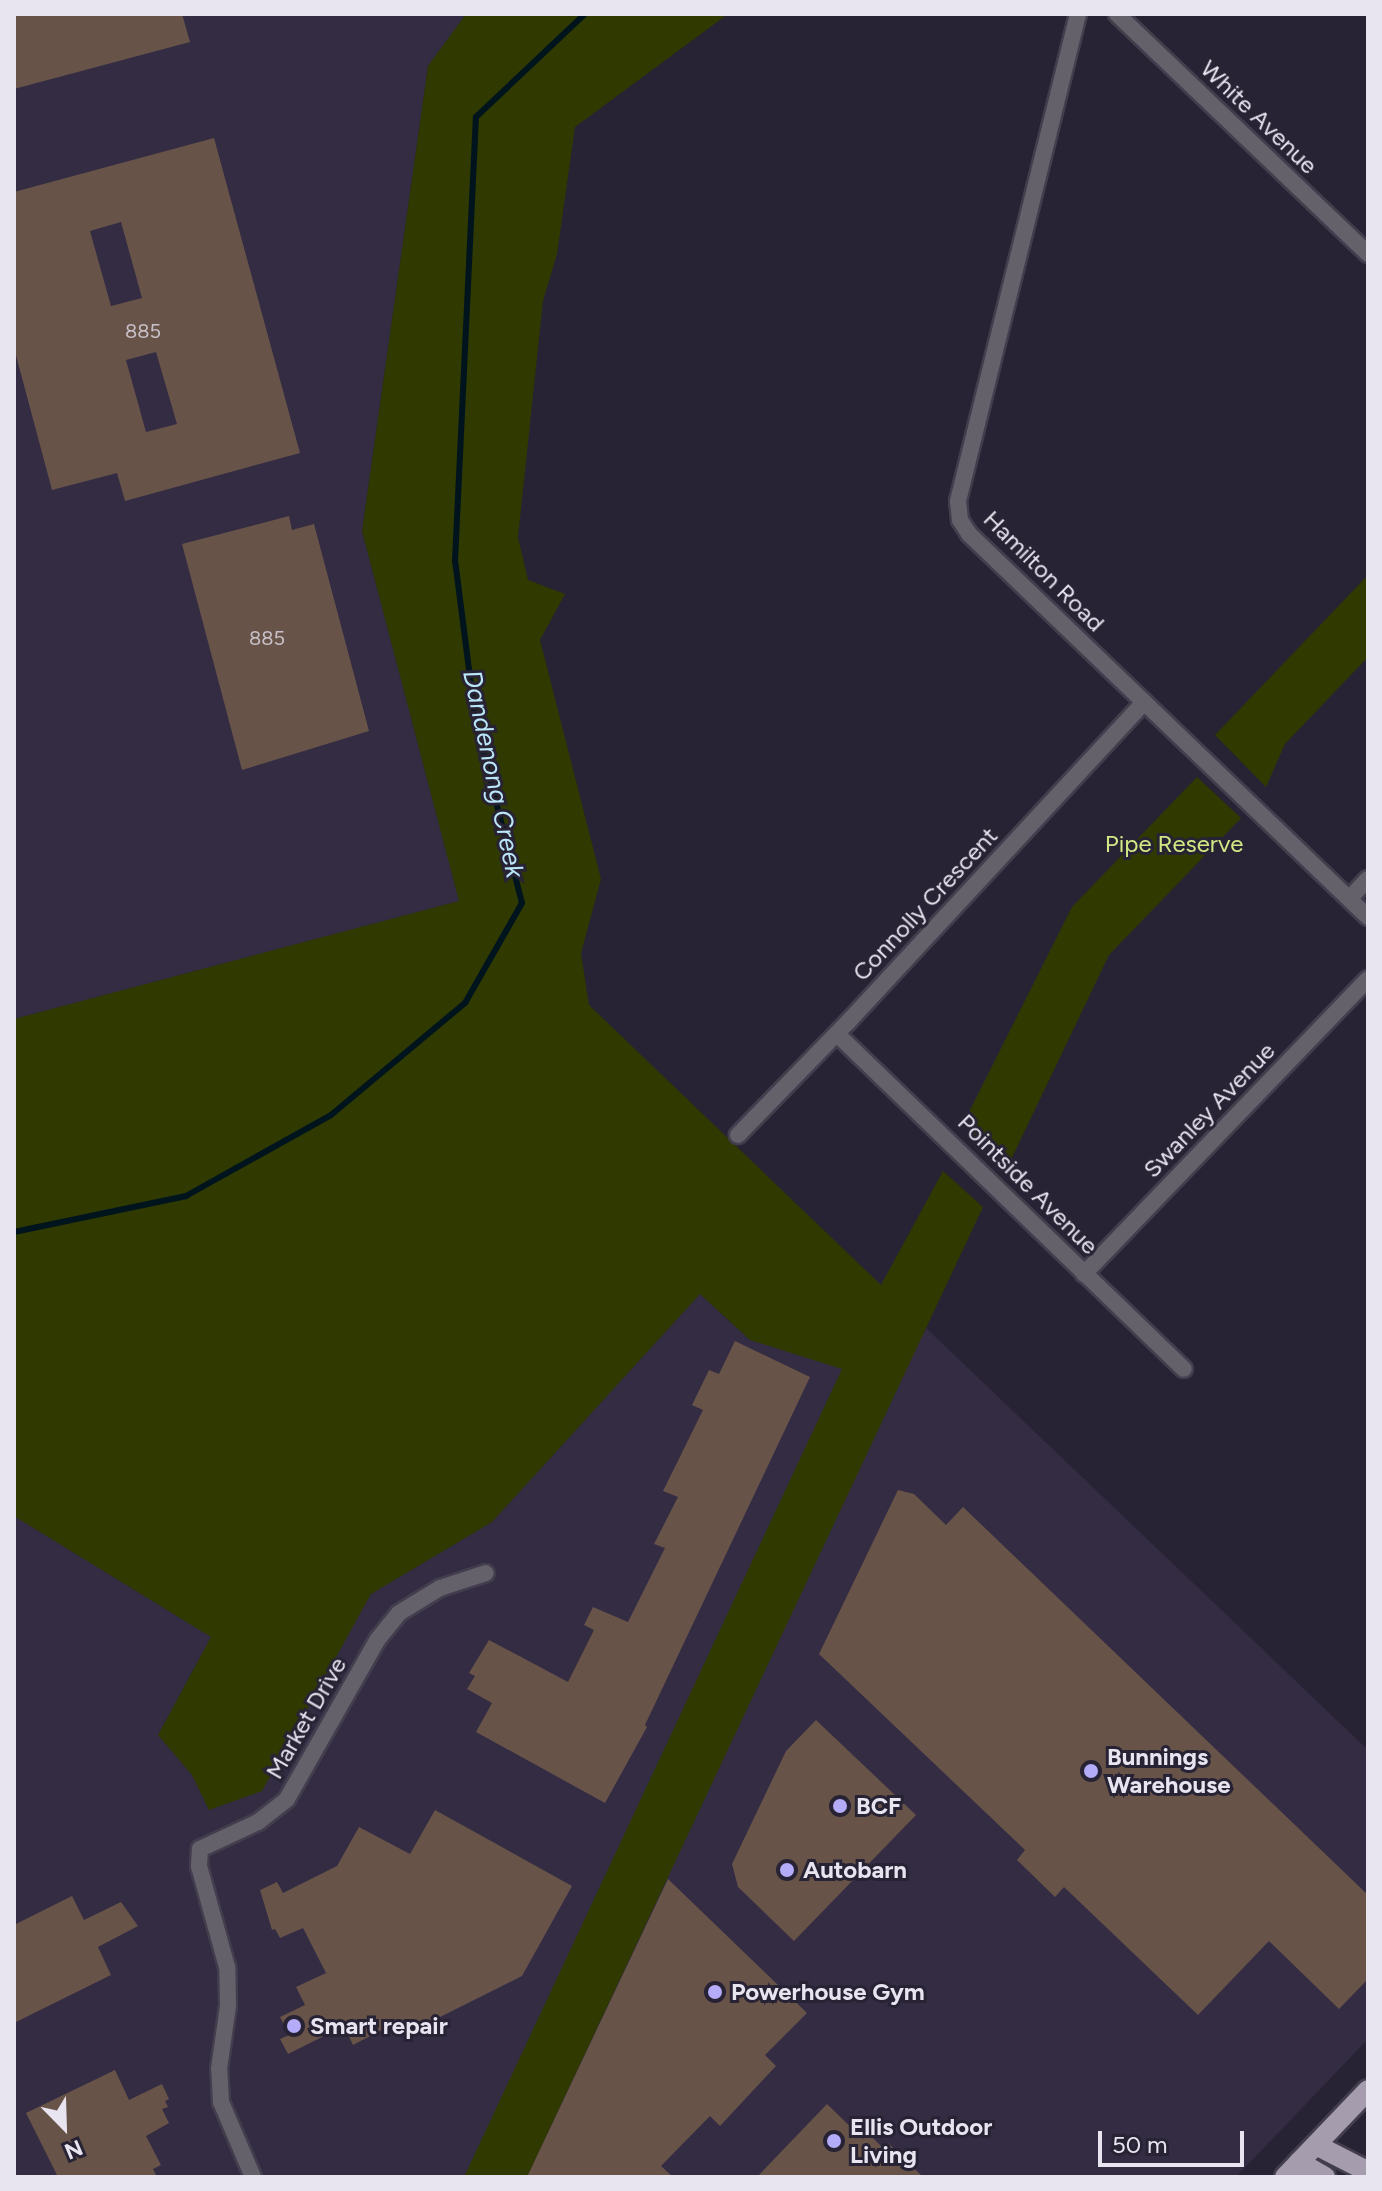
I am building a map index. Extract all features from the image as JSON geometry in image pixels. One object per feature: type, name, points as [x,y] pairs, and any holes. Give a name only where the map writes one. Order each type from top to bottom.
[{"type":"main road","points":[[1292,2170],[1368,2090]]},
{"type":"main road","points":[[1316,2145],[1360,2168]]},
{"type":"main road","points":[[1292,2170],[1325,2177]]},
{"type":"street","name":"Hamilton Road","points":[[1078,14],[958,501],[960,520],[969,534],[1368,917]]},
{"type":"street","name":"White Avenue","points":[[1117,14],[1368,254]]},
{"type":"street","name":"Connolly Crescent","points":[[738,1135],[837,1034],[1144,702]]},
{"type":"street","points":[[1350,898],[1368,879]]},
{"type":"street","name":"Swanley Avenue","points":[[1084,1274],[1368,979]]},
{"type":"street","name":"Pointside Avenue","points":[[837,1034],[1184,1369]]},
{"type":"street","name":"Market Drive","points":[[253,2177],[221,2102],[219,2069],[228,2006],[227,1967],[198,1853],[209,1842],[258,1822],[283,1803],[378,1639],[399,1613],[440,1588],[486,1573]]},
{"type":"shaded area","points":[[14,14],[466,14],[428,66],[362,531],[459,901],[14,1019]]},
{"type":"shaded area","points":[[881,1285],[1368,1750],[1368,2039],[1236,2177],[14,2177],[14,1516],[211,1637],[158,1735],[192,1775],[209,1810],[371,1594],[492,1522],[700,1294],[750,1340]]},
{"type":"green space","points":[[466,14],[728,14],[575,127],[557,254],[543,301],[518,537],[528,580],[565,594],[540,640],[601,879],[581,953],[589,1005],[881,1285],[943,1171],[983,1207],[527,2177],[464,2177],[842,1369],[750,1340],[700,1294],[492,1522],[371,1594],[262,1791],[209,1810],[192,1775],[158,1735],[211,1637],[14,1516],[14,1019],[459,901],[362,531],[428,66]]},
{"type":"green space","name":"Pipe Reserve","points":[[1368,575],[1368,657],[1285,744],[1266,787],[1215,735]]},
{"type":"green space","name":"Pipe Reserve","points":[[1197,777],[1241,818],[1109,955],[1008,1166],[963,1124],[1072,907]]},
{"type":"building","points":[[14,14],[182,14],[190,42],[14,89]]},
{"type":"building","points":[[214,138],[300,453],[125,501],[117,473],[52,490],[14,348],[14,192]],"holes":[[[121,222],[142,298],[111,306],[90,231]],[[156,352],[177,424],[146,432],[126,360]]]},
{"type":"building","points":[[289,516],[292,530],[314,524],[369,731],[242,770],[182,544]]},
{"type":"building","points":[[735,1341],[810,1377],[645,1725],[647,1727],[605,1803],[476,1732],[492,1703],[467,1689],[475,1676],[469,1673],[489,1640],[568,1682],[594,1630],[584,1625],[593,1607],[628,1622],[665,1548],[654,1544],[678,1497],[663,1491],[703,1410],[692,1405],[709,1370],[719,1374]]},
{"type":"building","name":"Bunnings Warehouse","points":[[898,1490],[914,1494],[946,1525],[963,1507],[1368,1895],[1368,1979],[1339,2009],[1269,1941],[1198,2015],[1064,1887],[1055,1897],[1017,1860],[1025,1850],[819,1654]]},
{"type":"building","points":[[816,1720],[916,1815],[794,1941],[738,1887],[732,1864],[786,1751]]},
{"type":"building","points":[[435,1810],[572,1886],[522,1976],[404,2035],[397,2022],[353,2045],[344,2026],[288,2054],[280,2039],[289,2035],[280,2017],[305,2005],[296,1987],[326,1973],[303,1928],[280,1938],[275,1929],[272,1930],[260,1890],[277,1882],[283,1893],[337,1866],[359,1827],[410,1854]]},
{"type":"building","points":[[668,1879],[807,2013],[765,2055],[776,2066],[720,2126],[710,2116],[661,2166],[673,2177],[527,2177]]},
{"type":"building","points":[[72,1896],[84,1920],[121,1902],[138,1926],[98,1947],[111,1975],[14,2023],[14,1925]]},
{"type":"building","points":[[115,2070],[129,2100],[162,2084],[169,2099],[165,2101],[168,2107],[162,2109],[169,2123],[146,2136],[161,2165],[153,2169],[157,2177],[58,2177],[26,2113]]},
{"type":"building","name":"Ellis Outdoor Living","points":[[827,2104],[863,2139],[868,2133],[883,2148],[888,2143],[923,2177],[757,2177]]},
{"type":"waterway","name":"Dandenong Creek","points":[[14,1232],[186,1196],[331,1115],[465,1003],[522,903],[476,724],[455,561],[476,117],[585,14]]},
{"type":"place","name":"Bunnings Warehouse","points":[[1091,1771]]},
{"type":"place","name":"BCF","points":[[840,1806]]},
{"type":"place","name":"Autobarn","points":[[787,1870]]},
{"type":"place","name":"Powerhouse Gym","points":[[715,1992]]},
{"type":"place","name":"Smart repair","points":[[294,2026]]},
{"type":"place","name":"Ellis Outdoor Living","points":[[834,2141]]}]
